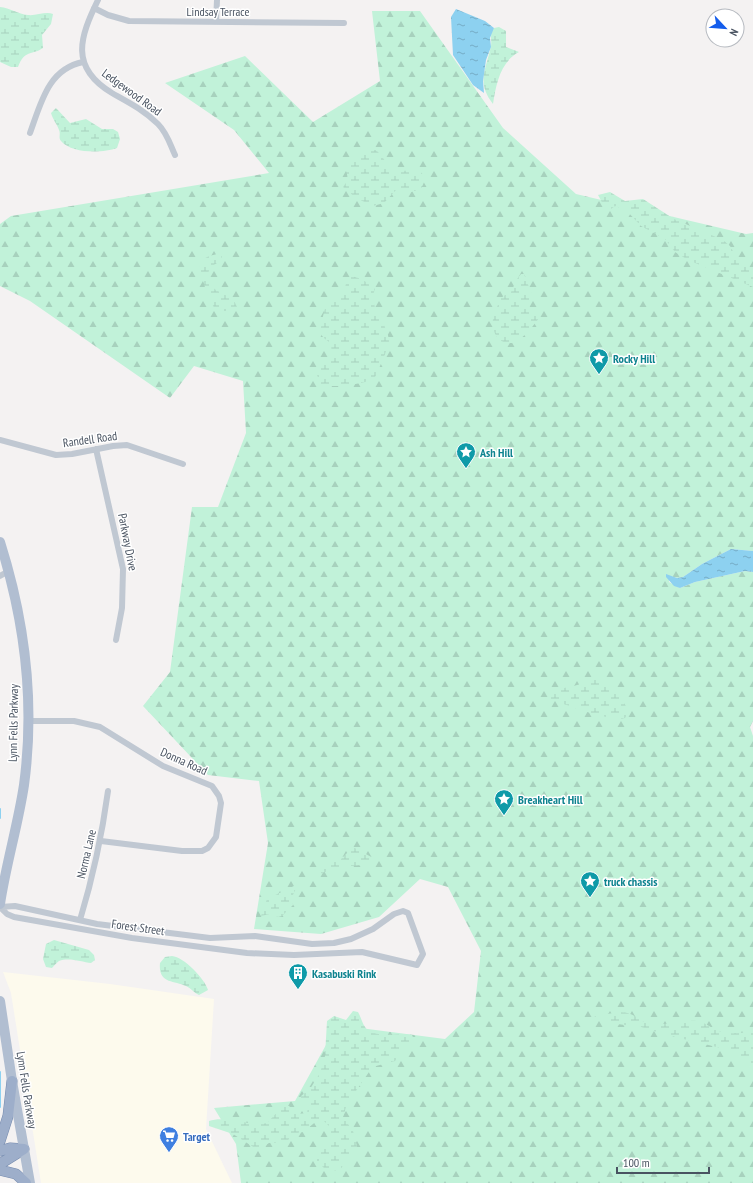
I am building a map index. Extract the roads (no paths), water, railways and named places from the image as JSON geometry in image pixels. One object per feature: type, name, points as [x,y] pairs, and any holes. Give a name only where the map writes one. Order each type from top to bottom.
[{"type":"highway","points":[[0,1141],[8,1116],[12,1081]]},
{"type":"highway","points":[[0,1152],[10,1148],[24,1149]]},
{"type":"highway","points":[[0,1164],[24,1149]]},
{"type":"highway","points":[[0,1170],[16,1174],[26,1183]]},
{"type":"main road","name":"Lynn Fells Parkway","points":[[0,542],[4,574],[23,637],[27,674],[28,721],[24,785],[0,906]]},
{"type":"main road","name":"Lynn Fells Parkway","points":[[0,1001],[30,1183]]},
{"type":"street","name":"Ledgewood Road","points":[[98,0],[84,30],[82,40],[84,62],[91,74],[104,88],[140,109],[158,124],[168,137],[176,155]]},
{"type":"street","points":[[216,22],[217,0]]},
{"type":"street","name":"Lindsay Terrace","points":[[94,8],[108,15],[129,21],[344,24]]},
{"type":"street","points":[[30,133],[49,84],[75,63],[84,62]]},
{"type":"street","name":"Randell Road","points":[[0,440],[49,454],[72,454],[112,446],[127,445],[183,464]]},
{"type":"street","name":"Parkway Drive","points":[[96,449],[123,568],[122,608],[116,640]]},
{"type":"street","name":"Donna Road","points":[[28,721],[74,721],[100,726],[163,766],[212,786],[220,796],[221,803],[216,837],[208,848],[202,851],[182,851],[101,841]]},
{"type":"street","name":"Norma Lane","points":[[80,920],[93,876],[101,841],[108,791]]},
{"type":"street","name":"Forest Street","points":[[0,906],[15,906],[80,920],[210,938],[254,936],[312,944],[342,941],[373,929],[394,914],[403,910],[408,914],[423,954],[417,965],[362,952],[294,955],[247,953],[82,930],[14,917],[7,914],[0,906]]},
{"type":"street","points":[[277,954],[279,940]]},
{"type":"street","points":[[342,941],[344,953]]},
{"type":"water","points":[[456,9],[485,21],[494,28],[490,38],[491,47],[486,60],[483,81],[484,93],[473,85],[453,55],[451,17]]},
{"type":"water","points":[[731,549],[753,551],[753,572],[745,571],[695,582],[680,588],[674,586],[666,577],[666,574],[677,578],[683,577],[702,564]]},
{"type":"waterway","points":[[0,809],[0,818]]},
{"type":"waterway","points":[[0,1072],[0,1107]]},
{"type":"place","name":"Rocky Hill","points":[[599,375]]},
{"type":"place","name":"Ash Hill","points":[[466,469]]},
{"type":"place","name":"Breakheart Hill","points":[[504,816]]},
{"type":"place","name":"truck chassis","points":[[590,898]]},
{"type":"place","name":"Kasabuski Rink","points":[[298,990]]},
{"type":"place","name":"Target","points":[[169,1153]]}]
